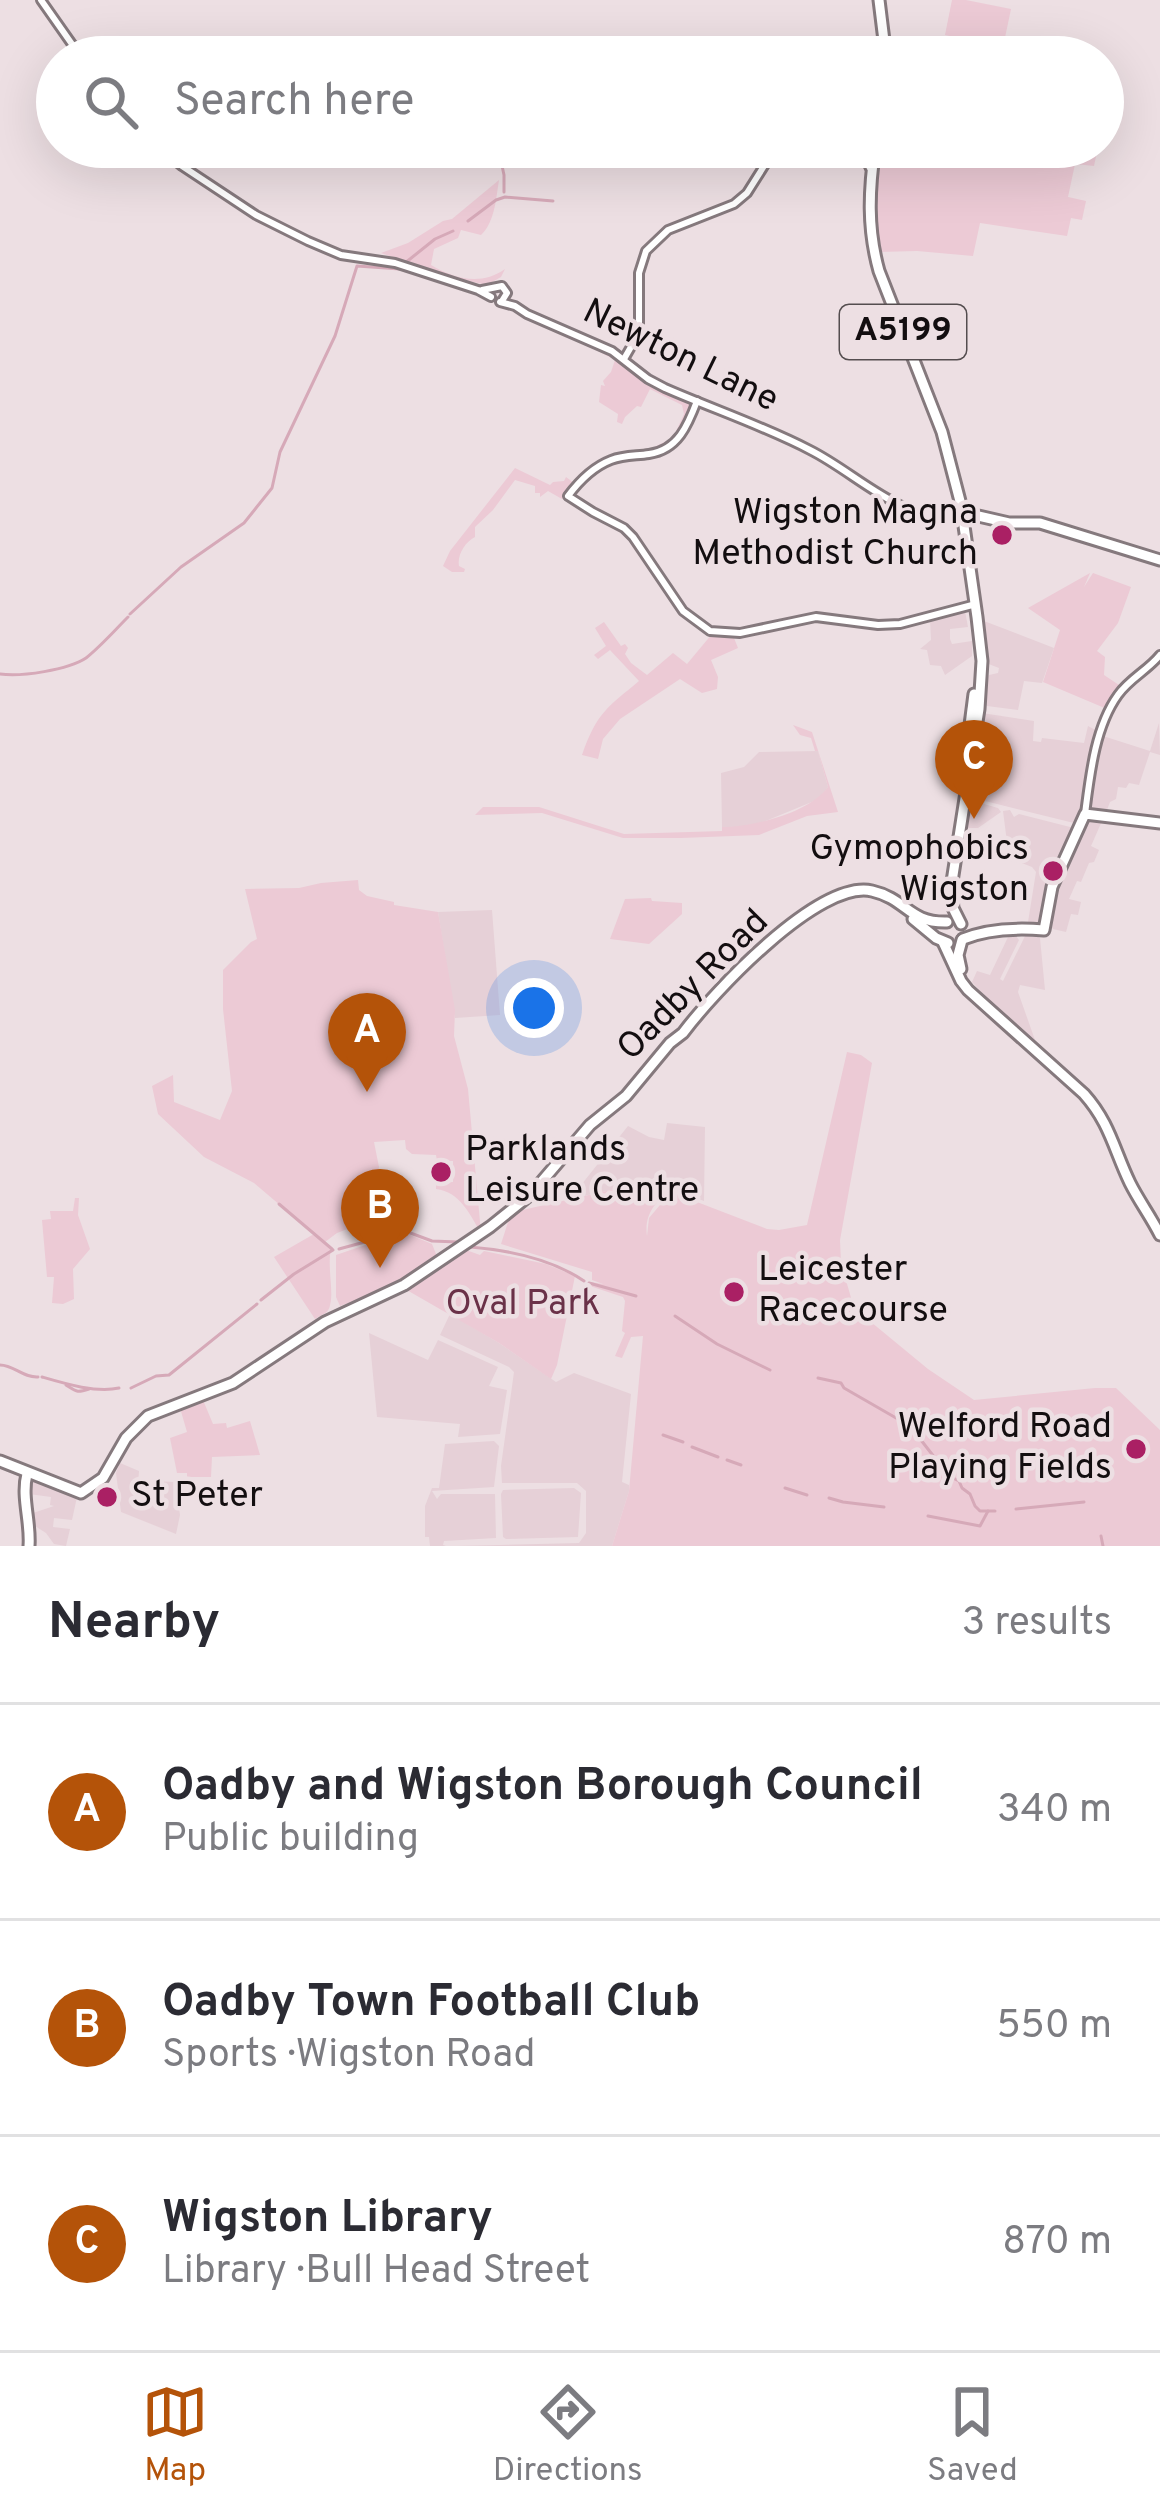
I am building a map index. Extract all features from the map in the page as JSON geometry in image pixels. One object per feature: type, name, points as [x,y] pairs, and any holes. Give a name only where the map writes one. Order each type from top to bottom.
[{"type":"main road","points":[[879,0],[883,36]]},
{"type":"main road","name":"A5199","points":[[871,168],[868,202],[874,254],[942,432],[956,489],[982,661],[951,888],[953,908],[962,925]]},
{"type":"main road","points":[[960,518],[1040,523],[1160,560]]},
{"type":"main road","name":"A5199","points":[[944,920],[976,680],[973,605],[960,518]]},
{"type":"main road","points":[[886,897],[943,941],[957,943],[987,932],[1045,930],[1052,886],[1085,814],[1160,823]]},
{"type":"main road","name":"Oadby Road","points":[[27,1474],[81,1493],[108,1473],[126,1438],[148,1416],[233,1383],[325,1322],[404,1286],[490,1227],[541,1184],[590,1125],[626,1096],[670,1043],[786,929],[841,893],[866,890],[886,897]]},
{"type":"main road","points":[[886,897],[929,922],[944,920],[987,932]]},
{"type":"main road","points":[[944,920],[943,941],[968,990],[1106,1119],[1129,1180],[1160,1235]]},
{"type":"main road","points":[[962,925],[958,962],[970,985],[1083,1087],[1106,1119],[1160,1226]]},
{"type":"main road","points":[[0,1461],[27,1474],[29,1546]]},
{"type":"street","points":[[41,0],[66,36]]},
{"type":"street","points":[[185,168],[256,215],[341,255],[395,263],[491,293],[500,286],[515,306]]},
{"type":"street","points":[[624,359],[639,333],[639,273],[646,250],[668,230],[734,204],[762,168]]},
{"type":"street","name":"Newton Lane","points":[[491,293],[500,302],[596,342],[653,382],[808,448],[896,503],[960,518]]},
{"type":"street","points":[[500,302],[507,293]]},
{"type":"street","points":[[697,401],[687,427],[673,444],[650,454],[609,461],[583,478],[568,496],[624,528],[683,611],[710,631],[740,633],[816,617],[900,625],[973,605]]},
{"type":"street","points":[[1085,814],[1100,733],[1118,695],[1160,656]]},
{"type":"shaded area","points":[[962,610],[968,627],[950,629],[950,639],[952,644],[972,641],[972,656],[945,675],[941,666],[930,665],[927,650],[920,649],[931,640],[930,619]]},
{"type":"shaded area","points":[[984,621],[1054,648],[1042,683],[1024,681],[1018,710],[983,702],[987,679],[999,668],[986,663]]},
{"type":"shaded area","points":[[982,713],[1034,721],[1033,741],[1084,743],[1088,726],[1101,733],[1078,824],[985,801],[1001,812],[978,828],[965,828]]},
{"type":"shaded area","points":[[1159,723],[1160,755],[1150,752],[1139,785],[1118,787],[1105,815],[1095,813],[1090,807],[1103,736],[1150,751]]},
{"type":"shaded area","points":[[818,751],[828,787],[819,799],[751,827],[722,827],[721,773],[744,767],[759,752]]},
{"type":"shaded area","points":[[1010,810],[1014,817],[1019,814],[1074,828],[1042,924],[1037,927],[1028,922],[1036,872],[1009,858],[1003,811]]},
{"type":"shaded area","points":[[1102,821],[1091,846],[1099,850],[1069,899],[1081,902],[1078,915],[1071,914],[1066,932],[1053,929],[1049,924],[1056,886],[1085,822]]},
{"type":"shaded area","points":[[492,910],[500,1015],[455,1018],[438,912]]},
{"type":"shaded area","points":[[1030,932],[1040,938],[1045,990],[1020,985],[1018,992],[1035,1040],[972,982],[977,971],[990,975],[1008,937],[1015,935],[1019,940],[1003,981]]},
{"type":"shaded area","points":[[667,1123],[705,1127],[704,1201],[671,1189],[633,1185],[570,1199],[628,1126],[664,1140]]},
{"type":"shaded area","points":[[450,1314],[556,1382],[574,1373],[631,1394],[622,1482],[629,1485],[629,1491],[612,1546],[456,1546],[579,1543],[586,1533],[586,1491],[577,1483],[502,1483],[514,1372],[440,1335]]},
{"type":"shaded area","points":[[369,1333],[428,1360],[438,1340],[498,1367],[489,1386],[507,1390],[500,1434],[458,1437],[460,1424],[377,1417]]},
{"type":"shaded area","points":[[494,1441],[499,1446],[494,1487],[432,1491],[437,1499],[441,1494],[495,1494],[496,1538],[430,1546],[425,1537],[425,1506],[432,1488],[439,1488],[445,1444]]},
{"type":"shaded area","points":[[120,1463],[139,1471],[137,1500],[150,1503],[153,1481],[175,1482],[180,1515],[176,1534],[121,1512],[116,1473]]},
{"type":"shaded area","points":[[35,1479],[77,1497],[72,1520],[54,1518],[53,1527],[70,1529],[66,1546],[54,1544],[35,1526],[33,1513],[54,1506],[51,1497],[29,1494],[29,1481]]},
{"type":"shaded area","points":[[574,1488],[581,1493],[578,1537],[503,1537],[503,1490]]},
{"type":"green space","points":[[952,0],[1011,9],[1005,36],[945,35]]},
{"type":"green space","points":[[880,168],[1074,168],[1068,197],[1086,201],[1082,220],[1071,218],[1067,236],[980,223],[973,256],[879,252],[873,204]]},
{"type":"green space","points":[[499,180],[486,230],[481,235],[461,230],[458,238],[434,249],[431,265],[468,279],[487,278],[505,269],[501,277],[487,285],[446,276],[381,253],[452,219]]},
{"type":"green space","points":[[579,341],[622,361],[644,381],[689,402],[692,406],[674,441],[652,448],[673,438],[684,414],[682,405],[650,389],[641,407],[622,424],[617,422],[618,414],[599,402],[601,385],[605,386],[603,381],[615,360]]},
{"type":"green space","points":[[515,468],[550,485],[566,477],[574,483],[562,499],[548,491],[540,497],[535,486],[515,480],[475,527],[475,537],[463,549],[459,562],[464,572],[443,566],[450,551]]},
{"type":"green space","points":[[1090,573],[1084,587],[1093,573],[1131,587],[1118,623],[1097,651],[1105,657],[1104,675],[1122,687],[1107,709],[1043,682],[1060,630],[1028,608]]},
{"type":"green space","points":[[604,622],[621,646],[628,648],[625,654],[631,663],[647,675],[673,653],[687,664],[712,634],[734,638],[738,648],[711,660],[717,689],[702,693],[680,679],[620,719],[603,739],[598,759],[582,755],[593,729],[611,705],[639,681],[610,650],[598,659],[594,655],[606,646],[595,628]]},
{"type":"green space","points":[[793,725],[812,732],[838,812],[807,816],[759,835],[681,838],[623,838],[542,813],[475,815],[483,807],[539,807],[624,834],[722,831],[722,827],[764,821],[808,804],[828,787],[811,738],[800,735]]},
{"type":"green space","points":[[358,880],[359,890],[367,896],[438,912],[455,1010],[454,1036],[468,1089],[481,1233],[458,1199],[436,1189],[436,1183],[453,1182],[453,1161],[412,1154],[405,1140],[374,1142],[379,1167],[371,1220],[325,1242],[331,1249],[331,1300],[327,1312],[315,1319],[274,1257],[314,1234],[254,1183],[204,1157],[158,1114],[152,1086],[173,1075],[174,1102],[220,1120],[232,1091],[223,970],[257,939],[245,889]]},
{"type":"green space","points":[[625,899],[682,903],[682,914],[649,944],[610,939]]},
{"type":"green space","points":[[847,1052],[872,1063],[840,1240],[841,1263],[854,1308],[974,1400],[1116,1388],[1160,1430],[1160,1546],[612,1546],[629,1491],[643,1336],[631,1337],[622,1358],[615,1356],[625,1333],[623,1297],[590,1286],[591,1282],[603,1284],[592,1280],[592,1272],[501,1244],[509,1219],[518,1211],[633,1185],[671,1189],[652,1210],[647,1221],[647,1236],[649,1218],[671,1192],[767,1229],[807,1225]]},
{"type":"green space","points":[[75,1198],[79,1198],[78,1215],[90,1249],[73,1269],[74,1299],[52,1303],[54,1277],[47,1277],[42,1220],[51,1219],[50,1211],[73,1211]]},
{"type":"green space","points":[[408,1234],[432,1244],[438,1259],[395,1286],[340,1306],[336,1255]]},
{"type":"green space","name":"Oval Park","points":[[466,1250],[546,1264],[575,1276],[551,1379],[405,1289]]},
{"type":"green space","points":[[203,1400],[213,1424],[226,1423],[227,1428],[250,1421],[260,1455],[212,1457],[211,1477],[177,1473],[170,1438],[187,1432],[180,1408]]},
{"type":"waterway","points":[[502,168],[504,192]]},
{"type":"waterway","points":[[468,221],[505,197],[553,201]]},
{"type":"waterway","points":[[405,263],[453,231]]},
{"type":"waterway","points":[[130,614],[181,567],[244,523],[272,488],[280,452],[335,336],[357,266],[400,269]]},
{"type":"waterway","points":[[0,674],[44,672],[78,662],[128,617]]},
{"type":"waterway","points":[[279,1204],[332,1249]]},
{"type":"waterway","points":[[339,1249],[405,1231],[432,1241],[458,1242]]},
{"type":"waterway","points":[[470,1247],[529,1257],[584,1281]]},
{"type":"waterway","points":[[261,1300],[333,1250]]},
{"type":"waterway","points":[[589,1283],[636,1296]]},
{"type":"waterway","points":[[131,1388],[169,1375],[257,1304]]},
{"type":"waterway","points":[[675,1316],[770,1370]]},
{"type":"waterway","points":[[0,1365],[38,1377]]},
{"type":"waterway","points":[[42,1377],[91,1389],[119,1388]]},
{"type":"waterway","points":[[818,1378],[841,1383],[910,1426],[949,1476],[970,1494],[975,1506],[980,1511],[995,1511]]},
{"type":"waterway","points":[[66,1385],[77,1391],[89,1389]]},
{"type":"waterway","points":[[663,1435],[683,1442]]},
{"type":"waterway","points":[[692,1447],[718,1457]]},
{"type":"waterway","points":[[727,1460],[741,1465]]},
{"type":"waterway","points":[[785,1488],[807,1495]]},
{"type":"waterway","points":[[829,1498],[884,1507]]},
{"type":"waterway","points":[[1016,1509],[1084,1502]]},
{"type":"waterway","points":[[928,1516],[980,1526],[988,1511]]},
{"type":"waterway","points":[[1101,1536],[1103,1546]]},
{"type":"place","name":"Wigston Magna Methodist Church","points":[[1002,535]]},
{"type":"place","name":"Wigston Library","points":[[974,819]]},
{"type":"place","name":"Gymophobics Wigston","points":[[1053,871]]},
{"type":"place","name":"Oadby and Wigston Borough Council","points":[[367,1092]]},
{"type":"place","name":"Parklands Leisure Centre","points":[[441,1172]]},
{"type":"place","name":"Oadby Town Football Club","points":[[380,1268]]},
{"type":"place","name":"Leicester Racecourse","points":[[734,1292]]},
{"type":"place","name":"Welford Road Playing Fields","points":[[1136,1449]]},
{"type":"place","name":"St Peter","points":[[107,1497]]}]
